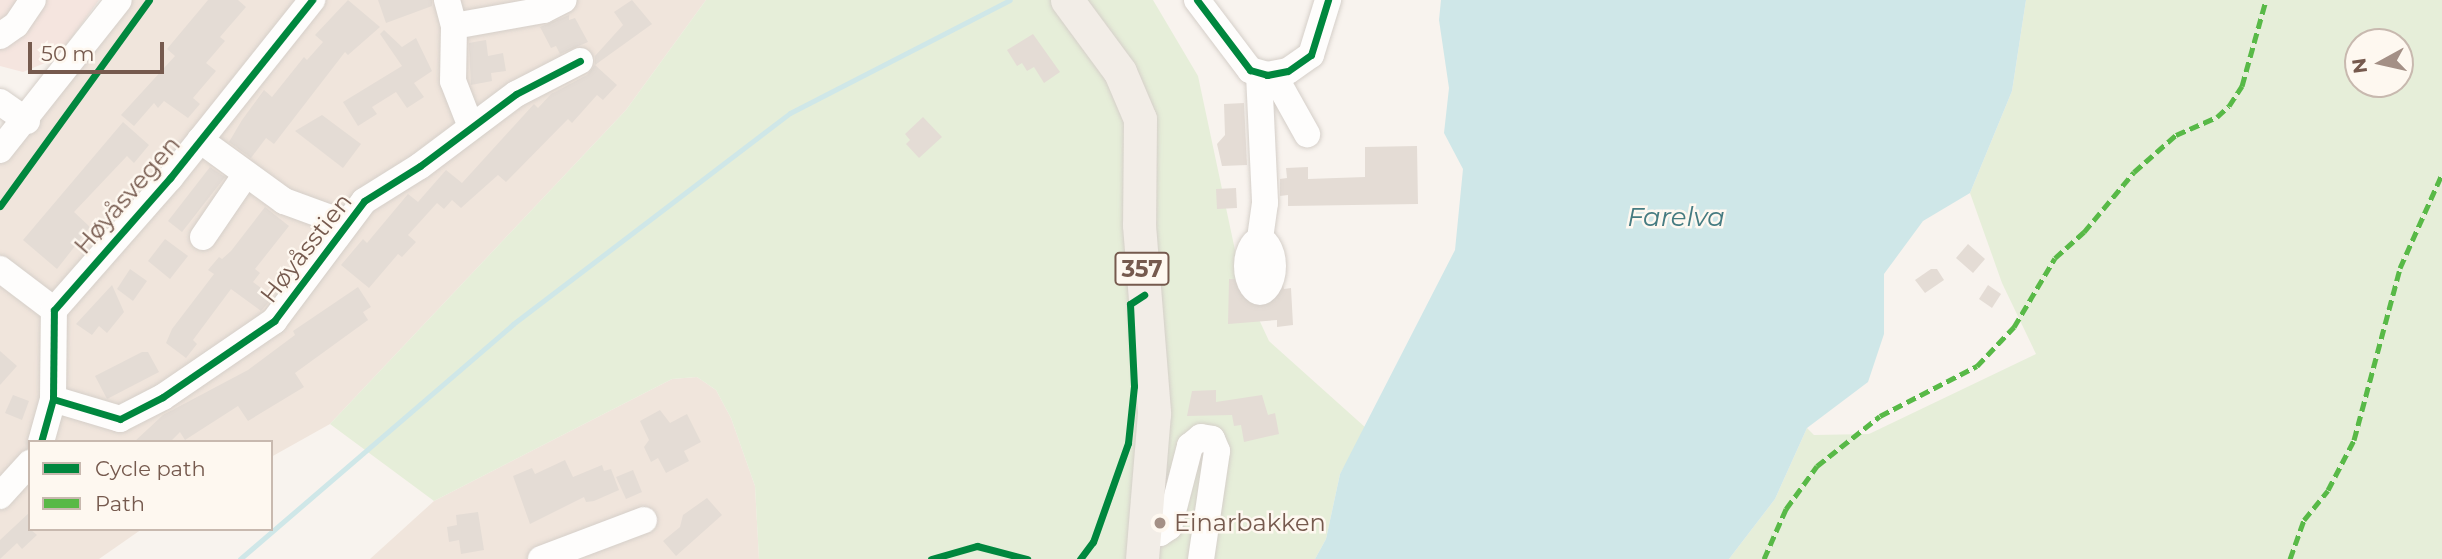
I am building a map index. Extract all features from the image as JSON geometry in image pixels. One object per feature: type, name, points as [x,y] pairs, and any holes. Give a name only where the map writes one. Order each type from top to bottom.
[{"type":"main road","name":"357","points":[[1067,0],[1120,72],[1140,119],[1139,225],[1154,413],[1143,546]]},
{"type":"street","points":[[0,36],[16,25],[33,0]]},
{"type":"street","points":[[0,150],[27,121],[119,0]]},
{"type":"street","name":"Høyåsvegen","points":[[54,310],[200,140],[312,0]]},
{"type":"street","points":[[447,0],[454,26],[453,81],[471,127]]},
{"type":"street","points":[[454,26],[544,10],[564,0]]},
{"type":"street","points":[[1197,0],[1242,61],[1266,74],[1307,134]]},
{"type":"street","points":[[1266,74],[1288,71],[1311,55],[1328,0]]},
{"type":"street","name":"Høyåsstien","points":[[53,399],[108,417],[140,411],[274,321],[344,223],[364,201],[420,166],[516,94],[580,61]]},
{"type":"street","points":[[1260,240],[1265,203],[1263,152],[1266,74]]},
{"type":"street","points":[[0,102],[27,121]]},
{"type":"street","points":[[200,140],[284,201],[344,223]]},
{"type":"street","points":[[203,237],[246,174]]},
{"type":"street","points":[[0,269],[54,310],[53,399],[42,440]]},
{"type":"street","points":[[1143,546],[1169,527],[1190,446],[1201,437],[1212,439],[1217,451],[1201,559]]},
{"type":"street","points":[[0,496],[28,465]]},
{"type":"street","points":[[541,559],[644,520]]},
{"type":"shaded area","points":[[0,0],[99,0],[57,58],[23,72],[0,66]]},
{"type":"shaded area","points":[[132,0],[706,0],[626,110],[330,424],[273,456],[273,440],[28,440],[28,531],[139,531],[99,559],[0,559],[0,163],[51,105]]},
{"type":"shaded area","points":[[697,377],[716,390],[731,418],[755,486],[759,559],[370,559],[434,501],[672,379]]},
{"type":"green space","points":[[706,0],[1153,0],[1198,76],[1242,283],[1269,341],[1366,428],[1340,474],[1326,539],[1315,559],[759,559],[755,486],[731,418],[716,390],[697,377],[672,379],[434,501],[330,424],[626,110]]},
{"type":"green space","points":[[2026,0],[2442,0],[2442,559],[1729,559],[1775,499],[1807,428],[1814,435],[1869,434],[2036,354],[2002,283],[1970,193],[2012,91]]},
{"type":"water","name":"Farelva","points":[[1441,0],[2026,0],[2012,91],[1970,193],[1923,221],[1884,274],[1884,334],[1868,382],[1807,428],[1775,499],[1729,559],[1315,559],[1326,539],[1340,474],[1455,250],[1463,169],[1444,133],[1449,88],[1439,20]]},
{"type":"building","points":[[208,0],[238,0],[246,7],[220,37],[225,41],[206,63],[216,71],[193,98],[200,104],[188,118],[164,101],[158,108],[154,103],[134,126],[121,115],[175,56],[167,49]]},
{"type":"building","points":[[348,0],[380,27],[348,55],[345,52],[274,144],[266,138],[251,158],[229,142],[242,120],[264,90],[272,97],[304,57],[307,60],[323,42],[315,35]]},
{"type":"building","points":[[378,0],[432,0],[432,6],[386,23]]},
{"type":"building","points":[[632,0],[652,24],[595,65],[595,56],[623,25],[614,12]]},
{"type":"building","points":[[569,15],[569,20],[575,18],[588,42],[560,54],[556,46],[551,48],[540,27]]},
{"type":"building","points":[[384,30],[402,47],[416,38],[432,71],[414,83],[424,97],[407,108],[396,92],[372,107],[377,114],[358,126],[343,102],[402,66],[380,34]]},
{"type":"building","points":[[1033,34],[1060,72],[1044,83],[1034,67],[1027,71],[1022,63],[1017,66],[1007,50]]},
{"type":"building","points":[[486,40],[488,56],[503,53],[506,71],[491,73],[492,81],[471,85],[469,43]]},
{"type":"building","points":[[595,65],[617,85],[603,100],[597,95],[572,123],[568,119],[506,182],[498,175],[461,208],[452,200],[444,209],[437,203],[408,235],[416,242],[402,257],[398,254],[369,288],[341,265],[363,239],[367,243],[408,194],[418,202],[446,170],[462,183],[534,104],[538,108],[551,94],[587,75]]},
{"type":"building","points":[[1244,103],[1247,165],[1222,166],[1217,144],[1225,135],[1224,104]]},
{"type":"building","points":[[322,115],[361,144],[343,168],[295,131]]},
{"type":"building","points":[[923,117],[942,137],[919,158],[906,144],[910,140],[905,134]]},
{"type":"building","points":[[123,122],[149,145],[134,163],[127,156],[74,212],[90,227],[57,269],[23,240]]},
{"type":"building","points":[[1417,146],[1418,204],[1288,206],[1288,195],[1280,196],[1280,179],[1287,178],[1286,168],[1308,167],[1308,179],[1365,177],[1365,147]]},
{"type":"building","points":[[210,167],[225,177],[182,232],[168,221]]},
{"type":"building","points":[[1236,188],[1237,208],[1217,209],[1216,189]]},
{"type":"building","points":[[265,207],[289,226],[255,269],[260,273],[253,282],[273,297],[261,311],[231,289],[193,340],[197,344],[186,358],[166,343],[172,329],[214,274],[208,270],[219,257],[222,259],[231,251]]},
{"type":"building","points":[[165,239],[188,256],[170,279],[148,261]]},
{"type":"building","points":[[1968,244],[1985,259],[1973,273],[1956,258]]},
{"type":"building","points":[[1279,268],[1284,289],[1291,288],[1293,325],[1277,327],[1277,320],[1228,324],[1229,279],[1260,280],[1262,270]]},
{"type":"building","points":[[130,269],[147,281],[133,301],[117,289]]},
{"type":"building","points":[[1931,269],[1937,269],[1944,280],[1925,293],[1915,280]]},
{"type":"building","points":[[112,285],[124,312],[107,333],[99,326],[92,335],[76,324]]},
{"type":"building","points":[[1988,285],[2001,294],[1992,308],[1979,299]]},
{"type":"building","points":[[358,287],[371,307],[363,312],[368,320],[295,373],[304,387],[248,421],[238,406],[185,440],[180,432],[172,440],[136,440],[163,415],[248,370],[295,335],[293,331]]},
{"type":"building","points":[[0,351],[17,366],[0,385]]},
{"type":"building","points":[[142,352],[148,352],[159,372],[107,399],[95,376]]},
{"type":"building","points":[[1216,390],[1216,402],[1262,395],[1268,415],[1275,413],[1279,434],[1244,442],[1241,425],[1234,426],[1232,415],[1187,416],[1192,391]]},
{"type":"building","points":[[13,395],[29,401],[22,420],[5,413]]},
{"type":"building","points":[[660,410],[670,423],[687,414],[701,442],[684,451],[689,461],[666,473],[658,458],[651,462],[644,447],[649,440],[640,421]]},
{"type":"building","points":[[565,460],[573,477],[602,465],[604,471],[611,469],[619,490],[594,501],[586,502],[584,497],[530,524],[513,476],[532,468],[535,474]]},
{"type":"building","points":[[633,470],[642,492],[626,499],[616,477]]},
{"type":"building","points":[[707,498],[722,515],[676,556],[663,541],[680,527],[683,515]]},
{"type":"building","points":[[478,512],[484,550],[461,554],[459,540],[449,542],[447,527],[457,525],[456,515]]},
{"type":"building","points":[[28,514],[28,531],[37,535],[22,549],[17,543],[0,559],[0,540]]},
{"type":"waterway","points":[[273,531],[513,324],[790,113],[1010,0]]},
{"type":"waterway","points":[[240,559],[273,531]]},
{"type":"marked path","points":[[1764,559],[1786,509],[1817,466],[1880,416],[1977,366],[2014,327],[2055,258],[2084,232],[2134,172],[2176,135],[2217,117],[2229,106],[2242,86],[2266,0]]},
{"type":"marked path","points":[[2290,559],[2304,520],[2328,490],[2354,440],[2400,268],[2442,174]]},
{"type":"cycle path","points":[[0,206],[149,0]]},
{"type":"cycle path","points":[[42,440],[53,399],[54,310],[170,178],[312,0]]},
{"type":"cycle path","points":[[1197,0],[1250,70],[1267,75],[1288,71],[1311,55],[1328,0]]},
{"type":"cycle path","points":[[53,399],[120,419],[163,397],[274,321],[364,201],[420,166],[516,94],[580,61]]},
{"type":"cycle path","points":[[1080,559],[1093,542],[1128,443],[1134,386],[1130,304],[1144,295]]},
{"type":"cycle path","points":[[931,559],[977,546],[1027,559]]},
{"type":"place","name":"Einarbakken","points":[[1160,523]]}]
